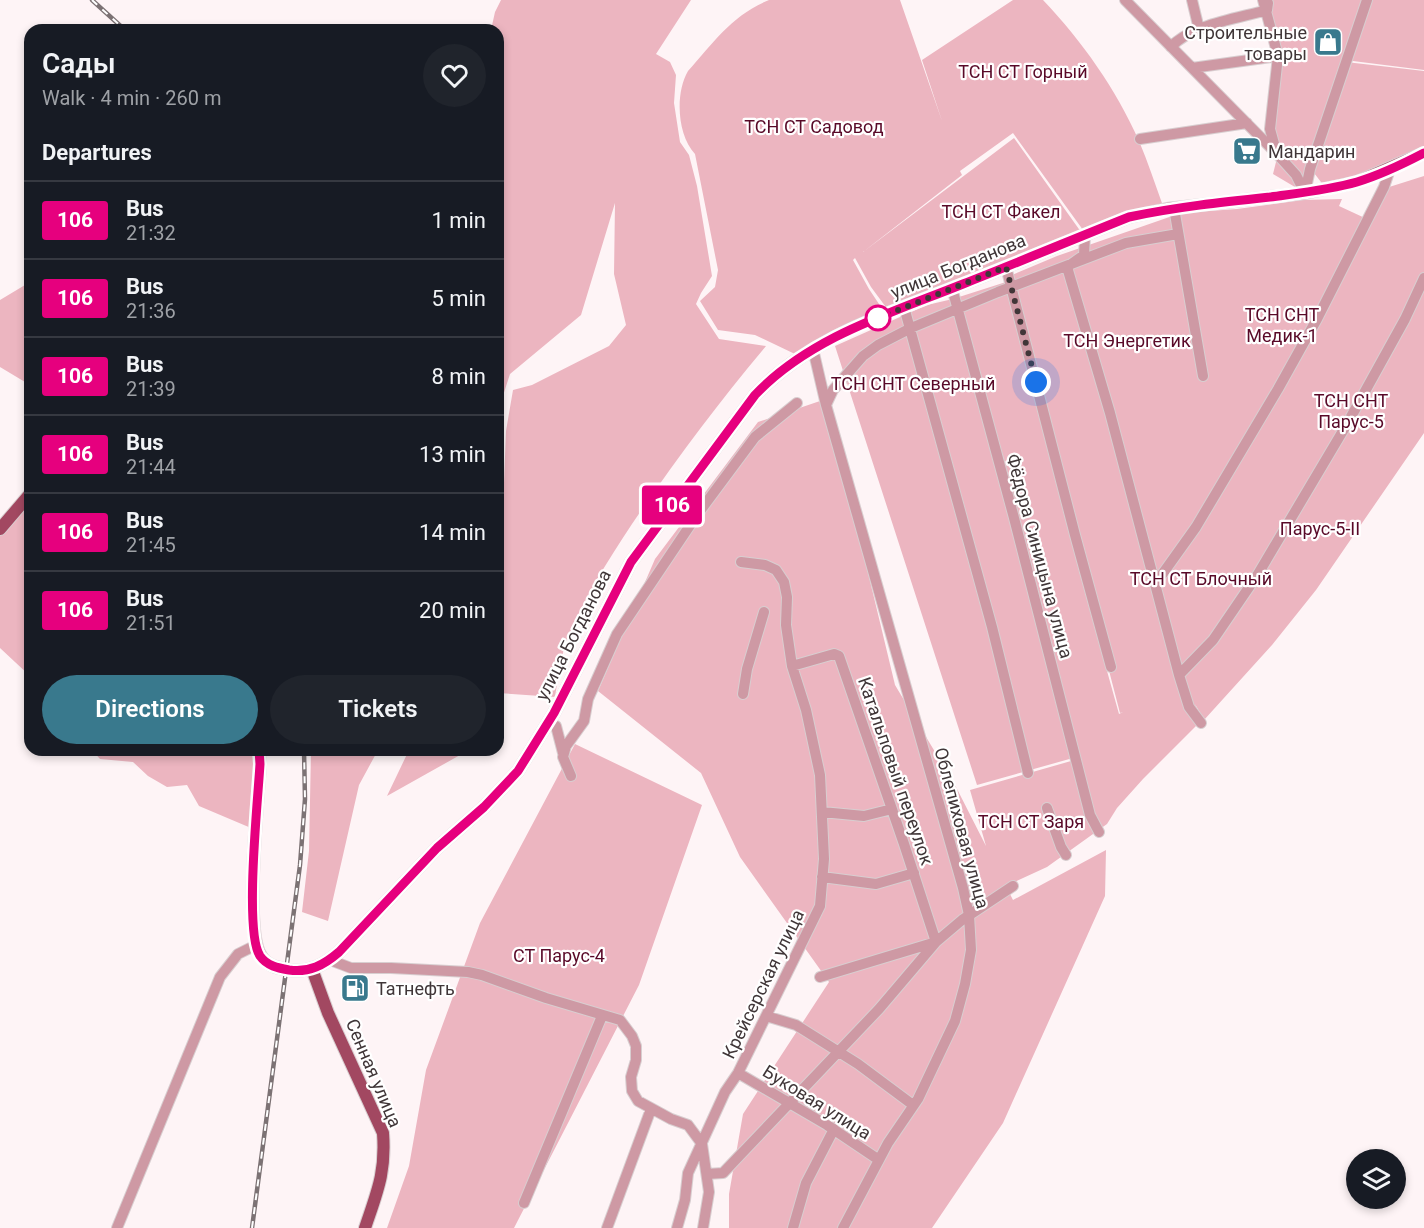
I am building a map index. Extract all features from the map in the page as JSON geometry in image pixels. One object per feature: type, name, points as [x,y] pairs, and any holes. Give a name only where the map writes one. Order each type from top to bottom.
[{"type":"main road","name":"улица Богданова","points":[[256,945],[262,958],[270,965],[297,971],[312,969],[330,960],[437,848],[484,807],[518,771],[554,713],[620,580],[641,546],[755,395],[772,377],[813,349],[903,307],[1129,217],[1173,208],[1305,193],[1357,182],[1424,153]]},
{"type":"main road","points":[[0,529],[24,501]]},
{"type":"main road","points":[[256,945],[253,897],[259,756]]},
{"type":"main road","name":"Сенная улица","points":[[312,969],[328,1013],[383,1133],[382,1176],[365,1228]]},
{"type":"street","points":[[1125,0],[1277,154],[1296,175],[1305,193]]},
{"type":"street","points":[[1192,0],[1199,29]]},
{"type":"street","points":[[1305,193],[1310,169],[1367,0]]},
{"type":"street","points":[[1171,47],[1177,40],[1199,29],[1266,3],[1278,56],[1270,129],[1277,154]]},
{"type":"street","points":[[1192,68],[1278,56]]},
{"type":"street","points":[[1140,139],[1247,123]]},
{"type":"street","points":[[1156,583],[1196,527],[1317,319],[1379,197],[1390,168]]},
{"type":"street","points":[[1173,208],[1203,376]]},
{"type":"street","points":[[826,405],[833,390],[863,356],[878,345],[911,328],[1126,243],[1178,234]]},
{"type":"street","points":[[1068,267],[1084,255],[1085,235]]},
{"type":"street","points":[[1006,267],[1013,286],[1069,512],[1111,666]]},
{"type":"street","points":[[1068,267],[1110,413],[1179,675],[1189,707],[1201,723]]},
{"type":"street","points":[[1179,675],[1213,640],[1258,574],[1347,424],[1405,319],[1424,278]]},
{"type":"street","name":"Фёдора Синицына улица","points":[[952,288],[1090,815],[1099,832]]},
{"type":"street","points":[[903,307],[911,328],[992,627],[1028,773]]},
{"type":"street","name":"Облепиховая улица","points":[[813,349],[826,405],[958,870],[969,915],[971,950],[960,1002],[944,1045],[914,1105],[879,1160],[843,1228]]},
{"type":"street","points":[[563,757],[566,746],[584,721],[588,699],[617,634],[657,572],[755,437],[797,403]]},
{"type":"street","name":"Крейсерская улица","points":[[677,1228],[685,1200],[688,1173],[725,1092],[738,1072],[820,906],[824,859],[820,775],[806,710],[792,666],[786,625],[787,597],[784,582],[776,570],[765,565],[741,562]]},
{"type":"street","points":[[743,694],[747,669],[764,612]]},
{"type":"street","name":"Катальповый переулок","points":[[792,666],[834,654],[839,656],[936,942]]},
{"type":"street","points":[[556,726],[563,757],[571,776]]},
{"type":"street","points":[[1047,808],[1066,855]]},
{"type":"street","points":[[822,812],[864,816],[892,809]]},
{"type":"street","points":[[822,877],[876,884],[914,873]]},
{"type":"street","points":[[707,1173],[723,1173],[839,1052],[936,942],[969,915],[1013,886]]},
{"type":"street","points":[[820,977],[936,942]]},
{"type":"street","points":[[117,1228],[220,977],[238,954],[256,945]]},
{"type":"street","points":[[330,960],[351,968],[468,972],[620,1020],[632,1036],[636,1046],[636,1060],[631,1077],[632,1091],[638,1101],[671,1119],[688,1125],[702,1144],[709,1192],[703,1228]]},
{"type":"street","points":[[524,1203],[602,1016]]},
{"type":"street","points":[[766,1016],[796,1025],[914,1105]]},
{"type":"street","name":"Буковая улица","points":[[738,1072],[879,1160]]},
{"type":"street","points":[[607,1228],[651,1109]]},
{"type":"street","points":[[793,1228],[806,1183],[834,1130]]},
{"type":"green space","points":[[501,0],[691,0],[656,54],[670,62],[676,75],[674,103],[680,142],[689,155],[697,186],[712,276],[696,304],[719,339],[766,346],[680,455],[604,567],[566,643],[555,697],[504,693],[504,483],[506,431],[513,390],[532,385],[609,346],[626,325],[614,274],[615,203],[581,315],[510,374],[504,392],[504,24],[492,24]]},
{"type":"green space","points":[[769,0],[900,0],[942,121],[922,60],[1013,0],[1043,0],[1071,32],[1109,84],[1139,141],[1163,206],[1083,230],[1013,133],[960,171],[962,175],[863,252],[1014,138],[1081,232],[888,310],[871,287],[855,258],[853,260],[885,313],[797,355],[755,335],[718,330],[700,301],[715,287],[718,270],[695,154],[684,136],[681,125],[681,91],[688,71],[724,30],[744,13]]},
{"type":"green space","points":[[1268,0],[1424,0],[1424,70],[1345,60],[1346,62],[1424,71],[1424,148],[1353,180],[1324,186],[1311,169],[1300,190],[1273,174],[1278,154],[1270,130],[1279,55]]},
{"type":"green space","points":[[1424,176],[1424,433],[1316,590],[1272,645],[1204,720],[1195,704],[1202,720],[1143,779],[1117,808],[1107,824],[1047,867],[1006,886],[1013,900],[1106,850],[1105,896],[1003,1123],[932,1228],[729,1228],[729,1194],[743,1114],[829,982],[740,857],[701,773],[598,691],[655,559],[758,422],[820,401],[865,560],[895,685],[956,787],[986,846],[970,790],[1078,759],[959,297],[1006,282],[1080,574],[1119,714],[1123,712],[1120,713],[1007,277],[1057,256],[1181,213],[1237,209],[1303,200],[1342,199],[1339,206],[1367,219],[1386,188]]},
{"type":"green space","points":[[24,286],[24,381],[0,367],[0,300]]},
{"type":"green space","name":"ТСН СНТ Северный","points":[[957,298],[1073,758],[977,785],[835,346],[927,305]]},
{"type":"green space","points":[[24,506],[24,670],[0,648],[0,535]]},
{"type":"green space","name":"СТ Парус-4","points":[[575,744],[702,805],[639,985],[514,1228],[387,1228],[409,1166],[426,1070],[480,923]]},
{"type":"green space","points":[[97,756],[256,756],[257,762],[251,828],[199,806],[187,785],[167,787],[148,776],[133,762],[100,759]]},
{"type":"green space","points":[[311,756],[375,756],[359,785],[328,921],[302,912],[309,851]]},
{"type":"green space","points":[[406,756],[458,756],[387,796]]},
{"type":"railway","points":[[92,0],[118,24]]},
{"type":"railway","points":[[252,1228],[300,865],[305,799],[304,756]]},
{"type":"bus line","name":"106","points":[[259,756],[253,897],[256,945],[262,958],[270,965],[297,971],[312,969],[330,960],[339,952],[437,848],[484,807],[518,771],[554,713],[620,580],[641,546],[755,395],[772,377],[797,358],[826,341],[888,314],[1129,217],[1167,209],[1305,193],[1346,185],[1424,153]]},
{"type":"place","name":"Строительные товары","points":[[1328,42]]},
{"type":"place","name":"Мандарин","points":[[1247,151]]},
{"type":"place","name":"Татнефть","points":[[355,988]]},
{"type":"route","points":[[878,318],[1006,267],[1013,286],[1036,382]]},
{"type":"park label","name":"ТСН СТ Горный","points":[[1023,71]]},
{"type":"park label","name":"ТСН СТ Садовод","points":[[814,126]]},
{"type":"park label","name":"ТСН СТ Факел","points":[[1001,211]]},
{"type":"park label","name":"ТСН СНТ Медик-1","points":[[1282,324]]},
{"type":"park label","name":"ТСН Энергетик","points":[[1127,340]]},
{"type":"park label","name":"ТСН СНТ Парус-5","points":[[1351,410]]},
{"type":"park label","name":"Парус-5-II","points":[[1320,528]]},
{"type":"park label","name":"ТСН СТ Блочный","points":[[1201,578]]},
{"type":"park label","name":"ТСН СТ Заря","points":[[1031,821]]}]
